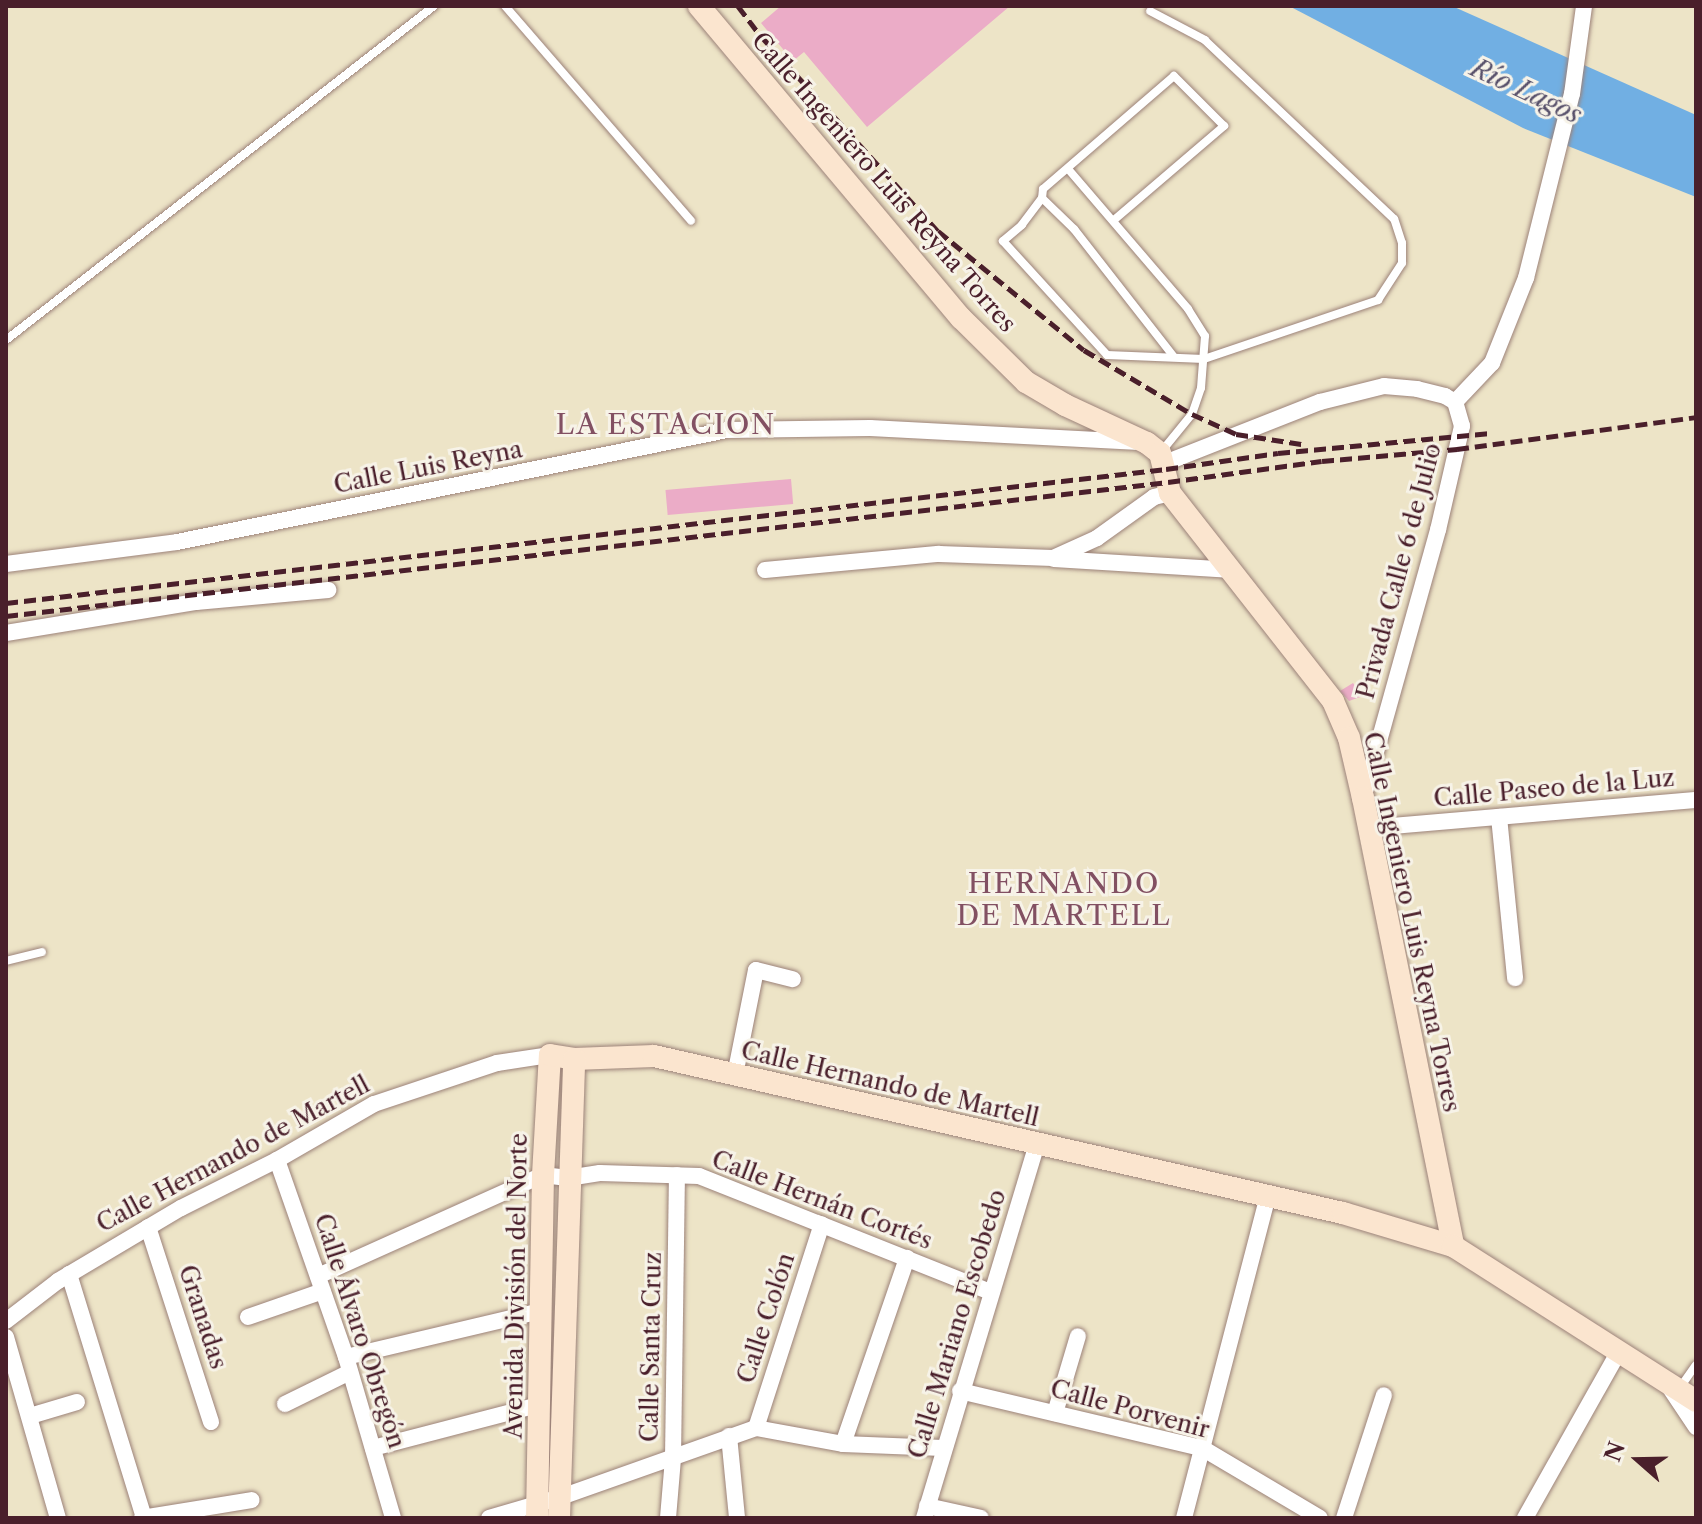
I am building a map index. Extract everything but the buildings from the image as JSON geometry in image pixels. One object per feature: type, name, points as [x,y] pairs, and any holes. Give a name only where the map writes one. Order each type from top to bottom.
[{"type":"street","name":"Calle Ingeniero Luis Reyna Torres","points":[[699,6],[961,318],[1026,382],[1157,453],[1170,493],[1333,701],[1349,738],[1363,798],[1453,1246]]},
{"type":"street","points":[[1455,402],[1492,363],[1526,278],[1572,94],[1584,6]]},
{"type":"street","name":"Calle Luis Reyna","points":[[6,564],[177,542],[727,430],[870,428],[1157,453],[1320,402],[1384,386],[1417,389],[1445,396],[1455,402]]},
{"type":"street","name":"Privada Calle 6 de Julio","points":[[1363,798],[1441,517],[1462,426],[1455,402]]},
{"type":"street","points":[[1053,558],[1097,538],[1154,497],[1170,493]]},
{"type":"street","points":[[765,570],[939,554],[1233,570]]},
{"type":"street","points":[[6,633],[196,602],[328,590]]},
{"type":"street","name":"Calle Paseo de la Luz","points":[[1368,828],[1696,800]]},
{"type":"street","points":[[1499,817],[1515,978]]},
{"type":"street","points":[[735,1075],[756,970],[793,979]]},
{"type":"street","name":"Calle Hernando de Martell","points":[[6,1321],[69,1274],[148,1227],[277,1160],[374,1104],[497,1063],[550,1055],[574,1059],[654,1056],[1343,1213],[1453,1246],[1680,1391]]},
{"type":"street","name":"Avenida División del Norte","points":[[549,1508],[538,1405],[543,1175],[550,1055]]},
{"type":"street","name":"Avenida División del Norte","points":[[549,1508],[574,1059]]},
{"type":"street","name":"Calle Mariano Escobedo","points":[[926,1512],[1037,1144]]},
{"type":"street","name":"Calle Álvaro Obregón","points":[[277,1160],[348,1364],[393,1518]]},
{"type":"street","name":"Calle Hernán Cortés","points":[[543,1175],[568,1178],[600,1173],[699,1176],[991,1292]]},
{"type":"street","points":[[248,1317],[543,1175]]},
{"type":"street","name":"Calle Santa Cruz","points":[[668,1518],[673,1458],[677,1175]]},
{"type":"street","points":[[1184,1518],[1268,1196]]},
{"type":"street","name":"Calle Colón","points":[[756,1428],[822,1224]]},
{"type":"street","name":"Granadas","points":[[148,1227],[211,1422]]},
{"type":"street","points":[[843,1444],[907,1258]]},
{"type":"street","points":[[69,1274],[143,1518],[252,1500]]},
{"type":"street","points":[[285,1404],[348,1364],[541,1311]]},
{"type":"street","points":[[1055,1413],[1078,1336]]},
{"type":"street","points":[[6,1337],[58,1518]]},
{"type":"street","points":[[1525,1518],[1619,1351]]},
{"type":"street","name":"Calle Porvenir","points":[[960,1391],[1202,1448],[1320,1518]]},
{"type":"street","points":[[1680,1391],[1696,1427]]},
{"type":"street","points":[[1344,1518],[1384,1395]]},
{"type":"street","points":[[30,1416],[77,1402]]},
{"type":"street","points":[[373,1448],[538,1405]]},
{"type":"street","points":[[489,1518],[549,1508],[756,1428],[843,1444],[943,1448]]},
{"type":"street","points":[[729,1436],[737,1518]]},
{"type":"street","points":[[926,1512],[981,1518]]},
{"type":"lane","points":[[6,340],[434,6]]},
{"type":"lane","points":[[505,6],[691,221]]},
{"type":"lane","points":[[1114,220],[1224,126],[1174,76],[1077,157],[1069,170],[1043,189],[1042,198],[1022,225],[1003,241],[1107,355],[1204,359],[1378,300],[1402,263],[1402,243],[1394,219],[1205,40],[1150,11]]},
{"type":"lane","points":[[1069,170],[1188,309],[1205,336],[1201,388],[1192,414],[1157,453]]},
{"type":"lane","points":[[1042,198],[1074,229],[1174,357]]},
{"type":"lane","points":[[6,961],[42,952]]},
{"type":"lane","points":[[1680,1391],[1696,1365]]},
{"type":"water","name":"Río Lagos","points":[[1289,6],[1452,6],[1696,115],[1696,197],[1523,128]]},
{"type":"railway","points":[[738,6],[761,36],[938,231],[1084,350],[1192,414],[1236,434],[1301,444]]},
{"type":"railway","points":[[6,616],[1168,482],[1322,461],[1457,449],[1696,417]]},
{"type":"railway","points":[[6,603],[1166,469],[1278,453],[1488,433]]},
{"type":"district","name":"LA ESTACION","points":[[666,424]]},
{"type":"district","name":"HERNANDO DE MARTELL","points":[[1064,899]]}]
